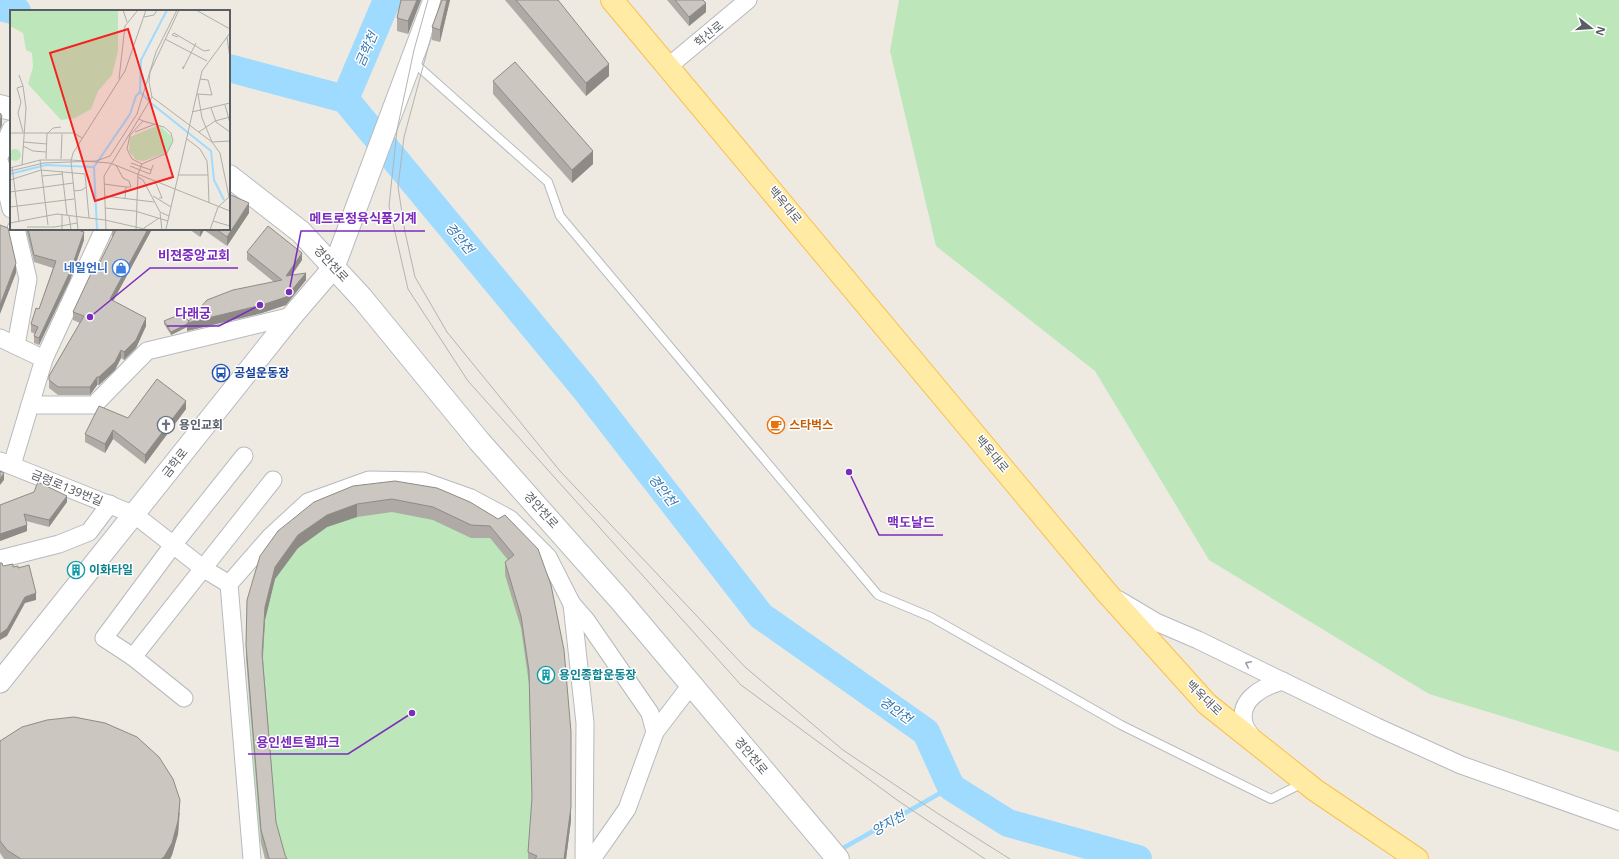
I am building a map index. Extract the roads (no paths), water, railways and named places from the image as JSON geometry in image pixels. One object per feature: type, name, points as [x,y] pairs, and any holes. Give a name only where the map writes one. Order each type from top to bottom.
[{"type":"main road","name":"백옥대로","points":[[612,0],[669,66],[1107,593],[1207,704],[1306,782],[1417,859]]},
{"type":"main road","points":[[0,106],[10,109]]},
{"type":"main road","name":"경안천로","points":[[230,177],[301,232],[362,298],[479,441],[620,600],[838,859]]},
{"type":"street","name":"금학로","points":[[0,682],[9,661],[134,515],[292,316],[334,267],[341,244],[434,0]]},
{"type":"street","name":"학산로","points":[[669,66],[748,0]]},
{"type":"street","points":[[0,155],[10,131]]},
{"type":"street","points":[[0,163],[10,205]]},
{"type":"street","points":[[16,230],[28,279],[16,345]]},
{"type":"street","points":[[6,463],[30,405],[44,359],[104,230]]},
{"type":"street","points":[[30,405],[94,406],[147,351],[292,316]]},
{"type":"street","points":[[0,338],[44,359]]},
{"type":"street","points":[[184,698],[133,657],[104,638],[173,545],[244,456]]},
{"type":"street","name":"금령로139번길","points":[[6,463],[134,515],[204,569],[229,584]]},
{"type":"street","points":[[133,657],[273,480]]},
{"type":"street","points":[[252,859],[229,584],[270,537],[308,502],[369,480],[423,481],[472,498],[510,519],[548,557],[572,604],[586,620],[650,713],[655,732]]},
{"type":"street","points":[[0,559],[59,544],[89,532],[110,504]]},
{"type":"street","points":[[1107,593],[1156,622],[1198,640],[1377,727],[1461,765],[1619,822]]},
{"type":"street","points":[[572,604],[585,723],[584,859]]},
{"type":"street","points":[[1254,741],[1244,724],[1243,711],[1248,702],[1260,689],[1283,681]]},
{"type":"street","points":[[592,859],[627,810],[655,732],[691,685]]},
{"type":"lane","points":[[411,60],[548,182],[560,216],[878,595],[931,617],[1121,725],[1271,800],[1306,782]]},
{"type":"waterway","name":"금학천","points":[[345,99],[387,0]]},
{"type":"waterway","name":"경안천","points":[[0,7],[13,10]]},
{"type":"waterway","name":"경안천","points":[[230,68],[345,99],[585,389],[761,616],[926,732],[951,787],[1008,823],[1138,859]]},
{"type":"waterway","name":"양지천","points":[[838,851],[951,787]]},
{"type":"tram line","points":[[428,0],[414,50],[397,130],[389,206],[408,289],[468,381],[741,685],[897,800],[985,859]]},
{"type":"tram line","points":[[441,0],[404,137],[398,187],[405,232],[415,277],[447,332],[560,471],[745,667],[843,750],[937,813],[1010,859]]},
{"type":"place","name":"네일언니","points":[[121,268]]},
{"type":"place","name":"메트로정육식품기계","points":[[289,292]]},
{"type":"place","name":"다래궁","points":[[260,305]]},
{"type":"place","name":"비젼중앙교회","points":[[90,317]]},
{"type":"place","name":"공설운동장","points":[[221,373]]},
{"type":"place","name":"용인교회","points":[[166,425]]},
{"type":"place","name":"스타벅스","points":[[776,425]]},
{"type":"place","name":"맥도날드","points":[[849,472]]},
{"type":"place","name":"이화타일","points":[[76,570]]},
{"type":"place","name":"용인종합운동장","points":[[546,675]]},
{"type":"place","name":"용인센트럴파크","points":[[412,713]]}]
